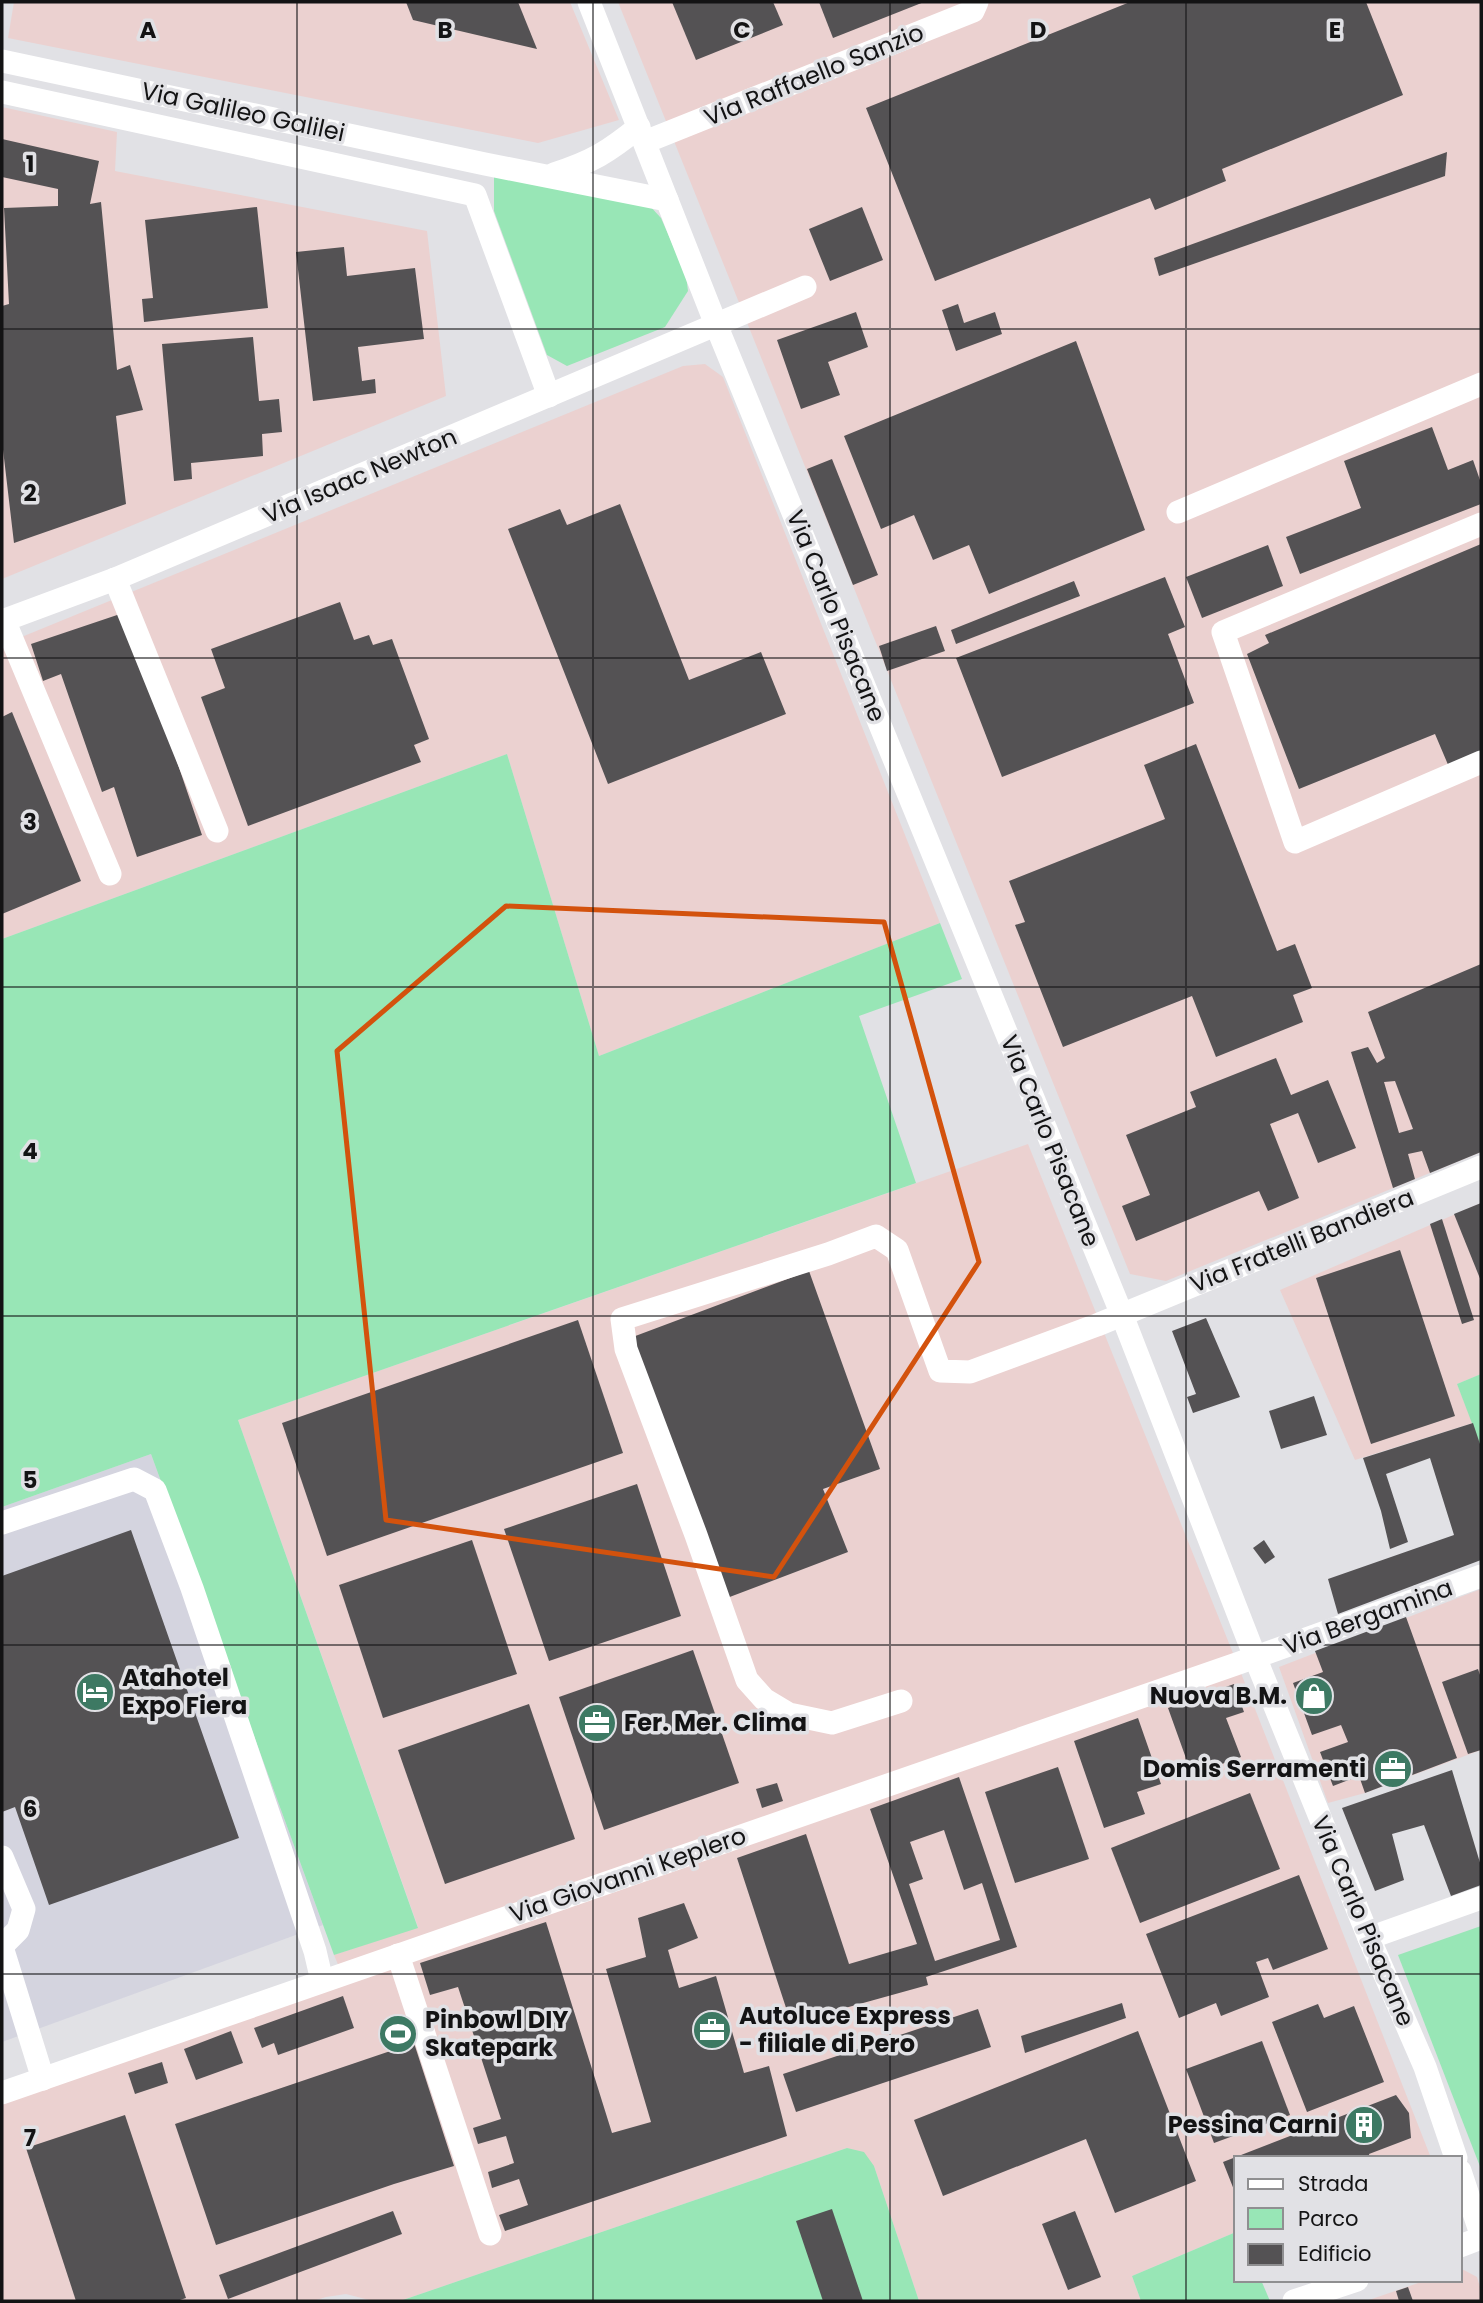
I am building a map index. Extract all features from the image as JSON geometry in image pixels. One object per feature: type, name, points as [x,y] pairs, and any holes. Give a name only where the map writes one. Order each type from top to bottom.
[{"type":"street","name":"Via Carlo Pisacane","points":[[589,2],[717,325],[1122,1315],[1255,1657],[1369,1938],[1425,2067],[1455,2156]]},
{"type":"street","name":"Via Raffaello Sanzio","points":[[642,134],[973,11],[977,2]]},
{"type":"street","name":"Via Galileo Galilei","points":[[2,61],[667,200]]},
{"type":"street","name":"Via Galileo Galilei","points":[[2,92],[475,195]]},
{"type":"street","name":"Via Galileo Galilei","points":[[550,175],[585,164],[642,134]]},
{"type":"street","points":[[485,164],[475,195],[549,396]]},
{"type":"street","name":"Via Isaac Newton","points":[[3,620],[115,579],[805,287]]},
{"type":"street","points":[[1178,512],[1481,384]]},
{"type":"street","points":[[1481,524],[1223,632],[1295,842],[1481,762]]},
{"type":"street","points":[[115,579],[217,831]]},
{"type":"street","points":[[3,620],[110,874]]},
{"type":"street","name":"Via Fratelli Bandiera","points":[[901,1701],[832,1723],[789,1714],[764,1699],[747,1680],[626,1349],[622,1319],[828,1254],[876,1236],[897,1250],[940,1371],[970,1372],[1122,1315],[1481,1167]]},
{"type":"street","points":[[2,1523],[134,1479],[155,1490],[192,1588],[315,1951],[322,1981]]},
{"type":"street","name":"Via Bergamina","points":[[1255,1657],[1481,1576]]},
{"type":"street","name":"Via Giovanni Keplero","points":[[2,2093],[1255,1657]]},
{"type":"street","points":[[2,1857],[24,1909],[18,1930],[2,1946],[43,2079]]},
{"type":"street","points":[[1369,1938],[1481,1898]]},
{"type":"street","points":[[398,1955],[491,2234]]},
{"type":"street","points":[[1462,2177],[1481,2236],[1462,2245]]},
{"type":"street","points":[[1294,2301],[1351,2282]]},
{"type":"highlighted area","points":[[506,906],[884,922],[979,1262],[774,1577],[386,1520],[337,1051]]},
{"type":"shaded area","points":[[14,2],[570,2],[619,120],[538,143],[8,38]]},
{"type":"shaded area","points":[[618,2],[1481,2],[1481,1152],[1166,1281],[1130,1274]]},
{"type":"shaded area","points":[[2,107],[117,132],[115,171],[427,231],[446,396],[2,579]]},
{"type":"shaded area","points":[[705,364],[723,377],[940,923],[599,1056],[507,754],[2,939],[2,645],[683,366]]},
{"type":"shaded area","points":[[1028,1144],[1239,1668],[1430,2156],[1234,2156],[1234,2233],[1132,2276],[1141,2301],[919,2301],[874,2166],[847,2148],[400,2301],[373,2301],[346,2294],[313,2301],[2,2301],[2,2093],[342,1974],[334,1955],[418,1927],[238,1420]]},
{"type":"shaded area","points":[[1481,1203],[1481,1374],[1457,1384],[1473,1423],[1355,1460],[1280,1290]]},
{"type":"shaded area","points":[[151,1454],[323,1925],[2,2042],[2,1507]]},
{"type":"shaded area","points":[[1481,1589],[1481,1750],[1365,1793],[1328,1803],[1279,1667]]},
{"type":"shaded area","points":[[1462,2269],[1477,2277],[1481,2290],[1481,2301],[1366,2301],[1421,2282],[1462,2282]]},
{"type":"green space","points":[[494,172],[649,205],[661,218],[686,275],[688,291],[665,327],[567,366],[547,355],[494,211]]},
{"type":"green space","points":[[507,754],[599,1056],[940,923],[962,979],[859,1016],[916,1183],[238,1420],[418,1928],[334,1955],[151,1454],[2,1507],[2,939]]},
{"type":"green space","points":[[1481,1374],[1481,1447],[1457,1384]]},
{"type":"green space","points":[[1481,1926],[1481,2169],[1398,1955]]},
{"type":"green space","points":[[847,2148],[864,2152],[874,2166],[919,2301],[400,2301]]},
{"type":"green space","points":[[1234,2233],[1234,2282],[1262,2282],[1270,2301],[1141,2301],[1132,2276]]},
{"type":"building","points":[[406,2],[518,2],[537,49],[413,20]]},
{"type":"building","points":[[672,2],[773,2],[783,25],[696,60]]},
{"type":"building","points":[[819,2],[924,2],[833,38]]},
{"type":"building","points":[[1130,2],[1366,2],[1403,95],[1222,169],[1226,181],[1155,210],[1150,198],[935,281],[866,108]]},
{"type":"building","points":[[2,139],[99,161],[90,204],[101,202],[117,370],[130,365],[143,410],[116,416],[126,504],[14,543],[2,441],[2,306],[9,304],[4,208],[58,206],[58,189],[2,177]]},
{"type":"building","points":[[1447,152],[1445,176],[1159,276],[1154,258]]},
{"type":"building","points":[[257,207],[268,308],[144,322],[142,299],[153,298],[145,220]]},
{"type":"building","points":[[862,207],[883,260],[830,281],[809,229]]},
{"type":"building","points":[[344,247],[347,276],[415,268],[424,339],[358,347],[362,381],[375,379],[376,393],[313,401],[296,252]]},
{"type":"building","points":[[958,304],[964,323],[995,312],[1002,334],[956,351],[942,310]]},
{"type":"building","points":[[856,312],[868,347],[828,362],[840,395],[801,409],[777,340]]},
{"type":"building","points":[[253,337],[259,401],[279,399],[282,432],[262,434],[263,456],[191,463],[192,479],[174,481],[162,344]]},
{"type":"building","points":[[1076,341],[1145,530],[989,594],[969,545],[933,560],[914,515],[881,529],[844,436]]},
{"type":"building","points":[[1432,427],[1448,470],[1473,460],[1481,483],[1481,504],[1300,574],[1286,537],[1361,508],[1344,461]]},
{"type":"building","points":[[832,459],[878,575],[853,585],[807,469]]},
{"type":"building","points":[[620,504],[689,680],[761,652],[786,714],[608,784],[508,529],[560,509],[567,525]]},
{"type":"building","points":[[1481,544],[1481,753],[1449,767],[1435,734],[1299,789],[1247,654],[1269,643],[1265,635]]},
{"type":"building","points":[[1268,545],[1283,586],[1202,618],[1186,577]]},
{"type":"building","points":[[1165,577],[1185,627],[1168,634],[1194,703],[1002,777],[956,658]]},
{"type":"building","points":[[1074,581],[1080,596],[956,644],[951,630]]},
{"type":"building","points":[[340,602],[354,640],[369,635],[373,645],[392,639],[429,739],[414,745],[421,762],[248,826],[201,697],[225,688],[211,649]]},
{"type":"building","points":[[126,612],[202,835],[137,857],[114,787],[102,792],[61,674],[43,681],[31,644]]},
{"type":"building","points":[[936,626],[945,651],[887,671],[879,646]]},
{"type":"building","points":[[12,712],[81,881],[2,914],[2,717]]},
{"type":"building","points":[[1196,744],[1277,951],[1295,944],[1312,988],[1293,995],[1303,1022],[1216,1057],[1192,996],[1063,1047],[1015,925],[1025,922],[1009,881],[1165,819],[1144,765]]},
{"type":"building","points":[[1481,964],[1481,1152],[1430,1173],[1422,1151],[1408,1154],[1415,1179],[1393,1188],[1351,1052],[1368,1047],[1377,1063],[1385,1058],[1368,1012]],"holes":[[[1395,1081],[1413,1129],[1399,1133],[1384,1082]]]},
{"type":"building","points":[[1276,1058],[1291,1095],[1328,1080],[1356,1148],[1318,1163],[1298,1113],[1270,1124],[1299,1198],[1268,1211],[1259,1191],[1136,1241],[1122,1206],[1150,1195],[1126,1135],[1196,1107],[1190,1092]]},
{"type":"building","points":[[1481,1203],[1481,1281],[1454,1214]]},
{"type":"building","points":[[1442,1219],[1474,1320],[1462,1324],[1430,1224]]},
{"type":"building","points":[[1400,1250],[1455,1416],[1371,1444],[1316,1278]]},
{"type":"building","points":[[809,1271],[880,1469],[823,1489],[848,1552],[727,1598],[630,1338]]},
{"type":"building","points":[[1206,1318],[1240,1397],[1193,1413],[1187,1397],[1196,1394],[1172,1331]]},
{"type":"building","points":[[578,1320],[623,1453],[327,1556],[282,1423]]},
{"type":"building","points":[[1314,1396],[1327,1435],[1281,1449],[1269,1411]]},
{"type":"building","points":[[1473,1423],[1481,1447],[1481,1560],[1338,1614],[1328,1579],[1454,1535],[1430,1458],[1386,1474],[1408,1542],[1390,1549],[1381,1511],[1363,1458]]},
{"type":"building","points":[[637,1484],[681,1616],[549,1661],[504,1529]]},
{"type":"building","name":"Atahotel Expo Fiera","points":[[131,1530],[239,1838],[49,1905],[15,1807],[2,1812],[2,1576]]},
{"type":"building","points":[[472,1540],[517,1674],[383,1718],[339,1585]]},
{"type":"building","points":[[1264,1540],[1275,1557],[1265,1564],[1253,1548]]},
{"type":"building","points":[[1406,1617],[1457,1758],[1365,1793],[1359,1776],[1333,1786],[1320,1752],[1348,1742],[1341,1725],[1312,1735],[1293,1683],[1323,1672],[1315,1651]]},
{"type":"building","points":[[693,1650],[739,1783],[604,1830],[559,1697]]},
{"type":"building","points":[[1478,1669],[1481,1678],[1481,1750],[1468,1754],[1442,1682]]},
{"type":"building","points":[[1234,1684],[1244,1712],[1226,1718],[1241,1757],[1192,1775],[1168,1708]]},
{"type":"building","points":[[529,1704],[575,1839],[445,1884],[398,1750]]},
{"type":"building","points":[[1138,1718],[1161,1784],[1137,1792],[1145,1814],[1104,1828],[1074,1741]]},
{"type":"building","points":[[1058,1767],[1089,1859],[1015,1883],[985,1792]]},
{"type":"building","points":[[1452,1770],[1481,1866],[1481,1885],[1451,1896],[1424,1825],[1392,1834],[1404,1880],[1375,1891],[1342,1808]]},
{"type":"building","points":[[959,1777],[1017,1947],[926,1977],[928,1985],[791,2023],[737,1858],[806,1834],[849,1964],[917,1944],[870,1809]],"holes":[[[944,1830],[964,1890],[982,1883],[1000,1940],[935,1961],[909,1884],[923,1879],[910,1842]]]},
{"type":"building","points":[[777,1783],[783,1801],[762,1808],[756,1789]]},
{"type":"building","points":[[1250,1793],[1280,1869],[1140,1923],[1111,1848]]},
{"type":"building","points":[[1299,1875],[1328,1949],[1273,1970],[1268,1958],[1256,1962],[1269,1997],[1221,2016],[1216,2003],[1179,2018],[1146,1934]]},
{"type":"building","points":[[684,1903],[698,1938],[668,1950],[679,1988],[716,1976],[744,2073],[769,2066],[787,2136],[505,2231],[499,2215],[528,2205],[519,2179],[492,2188],[488,2172],[514,2163],[506,2136],[478,2144],[473,2128],[501,2119],[458,1987],[430,1995],[420,1963],[546,1922],[612,2133],[651,2122],[606,1969],[646,1957],[638,1918]]},
{"type":"building","points":[[343,1996],[354,2028],[278,2055],[274,2043],[262,2048],[254,2028]]},
{"type":"building","points":[[1122,2003],[1126,2018],[1025,2053],[1021,2036]]},
{"type":"building","points":[[1318,2004],[1324,2018],[1354,2006],[1384,2082],[1307,2112],[1272,2022]]},
{"type":"building","points":[[978,2009],[991,2047],[796,2112],[783,2074]]},
{"type":"building","points":[[231,2031],[243,2063],[196,2080],[184,2049]]},
{"type":"building","points":[[1138,2031],[1196,2181],[1115,2213],[1086,2139],[943,2196],[914,2120]]},
{"type":"building","points":[[1262,2041],[1290,2115],[1214,2143],[1186,2069]]},
{"type":"building","points":[[414,2043],[454,2166],[216,2245],[175,2124]]},
{"type":"building","points":[[162,2062],[168,2083],[135,2094],[128,2073]]},
{"type":"building","name":"Pessina Carni","points":[[1396,2095],[1409,2113],[1411,2138],[1370,2156],[1238,2156]]},
{"type":"building","points":[[125,2115],[186,2298],[177,2301],[76,2301],[26,2148]]},
{"type":"building","name":"Pessina Carni","points":[[1234,2158],[1234,2190],[1223,2162]]},
{"type":"building","points":[[832,2209],[863,2301],[823,2301],[796,2221]]},
{"type":"building","points":[[393,2211],[402,2234],[228,2299],[219,2275]]},
{"type":"building","points":[[1075,2211],[1101,2277],[1068,2290],[1042,2224]]},
{"type":"building","points":[[1408,2287],[1413,2301],[1399,2301],[1396,2291]]},
{"type":"place","name":"Atahotel Expo Fiera","points":[[95,1692]]},
{"type":"place","name":"Nuova B.M.","points":[[1314,1696]]},
{"type":"place","name":"Fer. Mer. Clima","points":[[597,1723]]},
{"type":"place","name":"Domis Serramenti","points":[[1393,1769]]},
{"type":"place","name":"Autoluce Express - filiale di Pero","points":[[712,2030]]},
{"type":"place","name":"Pinbowl DIY Skatepark","points":[[398,2034]]},
{"type":"place","name":"Pessina Carni","points":[[1364,2125]]}]
